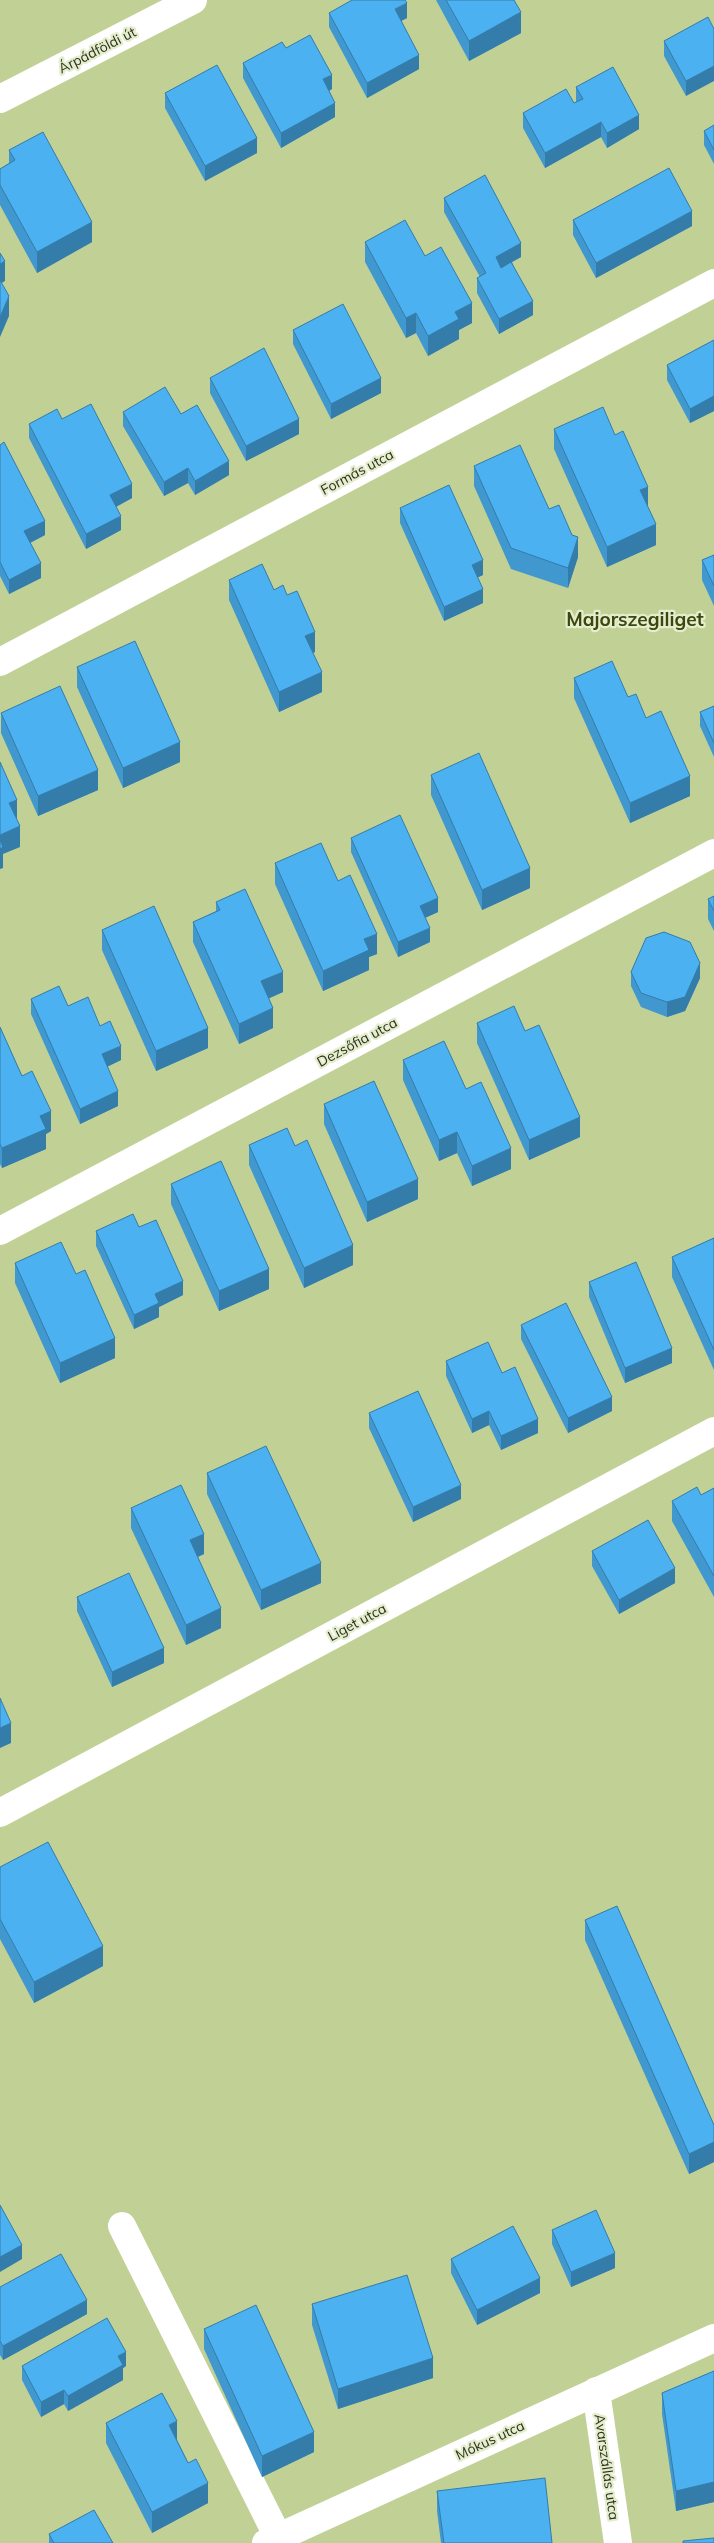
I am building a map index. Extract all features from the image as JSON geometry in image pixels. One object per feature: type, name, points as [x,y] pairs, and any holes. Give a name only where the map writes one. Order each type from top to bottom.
[{"type":"street","name":"Árpádföldi út","points":[[0,99],[193,0]]},
{"type":"street","name":"Formás utca","points":[[0,662],[714,283]]},
{"type":"street","name":"Dezsőfia utca","points":[[0,1231],[714,853]]},
{"type":"street","name":"Liget utca","points":[[0,1813],[714,1431]]},
{"type":"street","points":[[122,2226],[272,2540]]},
{"type":"street","name":"Mókus utca","points":[[272,2540],[714,2338]]},
{"type":"street","name":"Avarszállás utca","points":[[596,2391],[618,2543]]},
{"type":"building","points":[[352,0],[405,0],[407,3],[395,9],[419,55],[367,83],[329,13]]},
{"type":"building","points":[[446,0],[514,0],[521,12],[469,41]]},
{"type":"building","points":[[708,17],[714,29],[714,66],[686,81],[664,41]]},
{"type":"building","points":[[310,35],[332,75],[323,79],[335,103],[281,133],[243,63],[282,42],[286,48]]},
{"type":"building","points":[[217,65],[257,138],[205,166],[165,93]]},
{"type":"building","points":[[613,67],[639,115],[607,133],[601,122],[545,153],[523,113],[566,89],[574,103],[583,99],[576,87]]},
{"type":"building","points":[[714,125],[714,150],[704,131]]},
{"type":"building","points":[[43,132],[92,222],[37,252],[0,185],[0,169],[15,160],[9,150]]},
{"type":"building","points":[[669,168],[692,211],[596,263],[573,220]]},
{"type":"building","points":[[485,175],[521,243],[496,257],[501,268],[511,262],[533,301],[499,319],[477,278],[486,273],[444,198]]},
{"type":"building","points":[[405,220],[425,256],[441,247],[472,303],[455,312],[459,319],[428,336],[416,313],[406,318],[365,242]]},
{"type":"building","points":[[0,253],[5,261],[0,264]]},
{"type":"building","points":[[0,280],[9,296],[0,317]]},
{"type":"building","points":[[343,304],[381,378],[331,404],[293,330]]},
{"type":"building","points":[[714,340],[714,396],[690,409],[667,365]]},
{"type":"building","points":[[264,348],[299,419],[246,446],[210,378]]},
{"type":"building","points":[[165,387],[181,414],[197,405],[229,461],[195,481],[188,468],[164,482],[123,412]]},
{"type":"building","points":[[91,404],[132,484],[110,495],[121,516],[86,534],[29,424],[57,409],[62,419]]},
{"type":"building","points":[[603,407],[615,435],[623,431],[648,487],[640,490],[656,524],[607,547],[554,429]]},
{"type":"building","points":[[4,442],[45,521],[24,531],[41,563],[9,580],[0,562],[0,445]]},
{"type":"building","points":[[520,445],[549,509],[559,505],[572,535],[578,537],[568,568],[511,548],[474,466]]},
{"type":"building","points":[[449,485],[483,560],[472,565],[483,589],[444,607],[400,508]]},
{"type":"building","points":[[714,555],[714,586],[702,560]]},
{"type":"building","points":[[262,564],[274,590],[283,585],[287,595],[297,591],[315,632],[305,636],[322,672],[279,692],[229,580]]},
{"type":"building","points":[[135,641],[180,742],[123,768],[77,667]]},
{"type":"building","points":[[612,661],[628,697],[636,694],[646,718],[661,711],[690,776],[630,803],[574,678]]},
{"type":"building","points":[[60,686],[98,770],[38,796],[1,713]]},
{"type":"building","points":[[714,706],[714,743],[700,712]]},
{"type":"building","points":[[479,753],[530,868],[482,890],[431,775]]},
{"type":"building","points":[[0,762],[17,800],[9,803],[20,826],[0,835]]},
{"type":"building","points":[[400,815],[438,898],[420,906],[430,928],[398,942],[351,838]]},
{"type":"building","points":[[321,843],[338,881],[350,875],[377,934],[364,939],[369,950],[323,971],[275,863]]},
{"type":"building","points":[[245,889],[283,972],[261,981],[273,1008],[239,1024],[193,922],[220,910],[216,902]]},
{"type":"building","points":[[714,896],[714,911],[708,899]]},
{"type":"building","points":[[154,906],[208,1028],[156,1051],[102,930]]},
{"type":"building","points":[[664,932],[690,942],[700,963],[685,997],[667,1002],[641,993],[631,972],[646,938]]},
{"type":"building","points":[[59,986],[68,1006],[88,997],[100,1026],[110,1021],[121,1046],[102,1054],[118,1091],[80,1109],[31,999]]},
{"type":"building","points":[[514,1006],[525,1031],[539,1025],[580,1117],[529,1140],[477,1023]]},
{"type":"building","points":[[0,1027],[22,1076],[32,1071],[51,1111],[40,1116],[46,1129],[2,1148],[0,1144]]},
{"type":"building","points":[[444,1041],[466,1089],[481,1082],[511,1148],[472,1166],[457,1132],[439,1140],[403,1060]]},
{"type":"building","points":[[374,1081],[418,1179],[367,1202],[324,1104]]},
{"type":"building","points":[[287,1128],[295,1146],[307,1140],[353,1245],[304,1268],[249,1145]]},
{"type":"building","points":[[221,1161],[269,1269],[219,1291],[171,1184]]},
{"type":"building","points":[[133,1214],[139,1227],[156,1220],[183,1281],[155,1294],[159,1303],[134,1315],[96,1231]]},
{"type":"building","points":[[714,1238],[714,1350],[672,1257]]},
{"type":"building","points":[[61,1242],[76,1274],[85,1270],[115,1338],[60,1363],[15,1263]]},
{"type":"building","points":[[636,1262],[672,1348],[625,1368],[589,1282]]},
{"type":"building","points":[[566,1303],[612,1397],[568,1418],[521,1325]]},
{"type":"building","points":[[488,1342],[502,1373],[515,1367],[538,1419],[501,1436],[489,1411],[472,1419],[446,1361]]},
{"type":"building","points":[[418,1391],[461,1485],[413,1507],[369,1413]]},
{"type":"building","points":[[266,1446],[321,1563],[261,1590],[207,1473]]},
{"type":"building","points":[[181,1485],[204,1534],[190,1540],[221,1608],[186,1625],[131,1508]]},
{"type":"building","points":[[697,1487],[701,1495],[714,1488],[714,1576],[672,1501]]},
{"type":"building","points":[[648,1520],[675,1568],[619,1600],[592,1551]]},
{"type":"building","points":[[129,1573],[164,1648],[112,1672],[77,1597]]},
{"type":"building","points":[[0,1698],[11,1723],[0,1728]]},
{"type":"building","points":[[48,1842],[103,1946],[34,1982],[0,1919],[0,1867]]},
{"type":"building","points":[[617,1906],[714,2125],[714,2142],[689,2154],[585,1920]]},
{"type":"building","points":[[0,2205],[22,2245],[0,2257]]},
{"type":"building","points":[[596,2210],[615,2253],[571,2272],[552,2230]]},
{"type":"building","points":[[513,2226],[540,2278],[477,2310],[451,2259]]},
{"type":"building","points":[[61,2254],[87,2300],[3,2346],[0,2341],[0,2287]]},
{"type":"building","points":[[407,2275],[433,2358],[338,2389],[312,2304]]},
{"type":"building","points":[[256,2305],[314,2432],[262,2456],[204,2329]]},
{"type":"building","points":[[107,2318],[126,2352],[118,2356],[123,2365],[68,2396],[64,2390],[41,2402],[22,2366]]},
{"type":"building","points":[[714,2371],[714,2482],[676,2491],[662,2393]]},
{"type":"building","points":[[162,2393],[177,2421],[169,2425],[188,2463],[196,2459],[208,2483],[152,2512],[106,2423]]},
{"type":"building","points":[[545,2478],[552,2543],[444,2543],[437,2491]]},
{"type":"building","points":[[94,2510],[113,2543],[54,2543],[49,2534]]},
{"type":"building","points":[[714,2538],[714,2543],[683,2543],[683,2541]]},
{"type":"district","name":"Majorszegiliget","points":[[635,619]]}]
